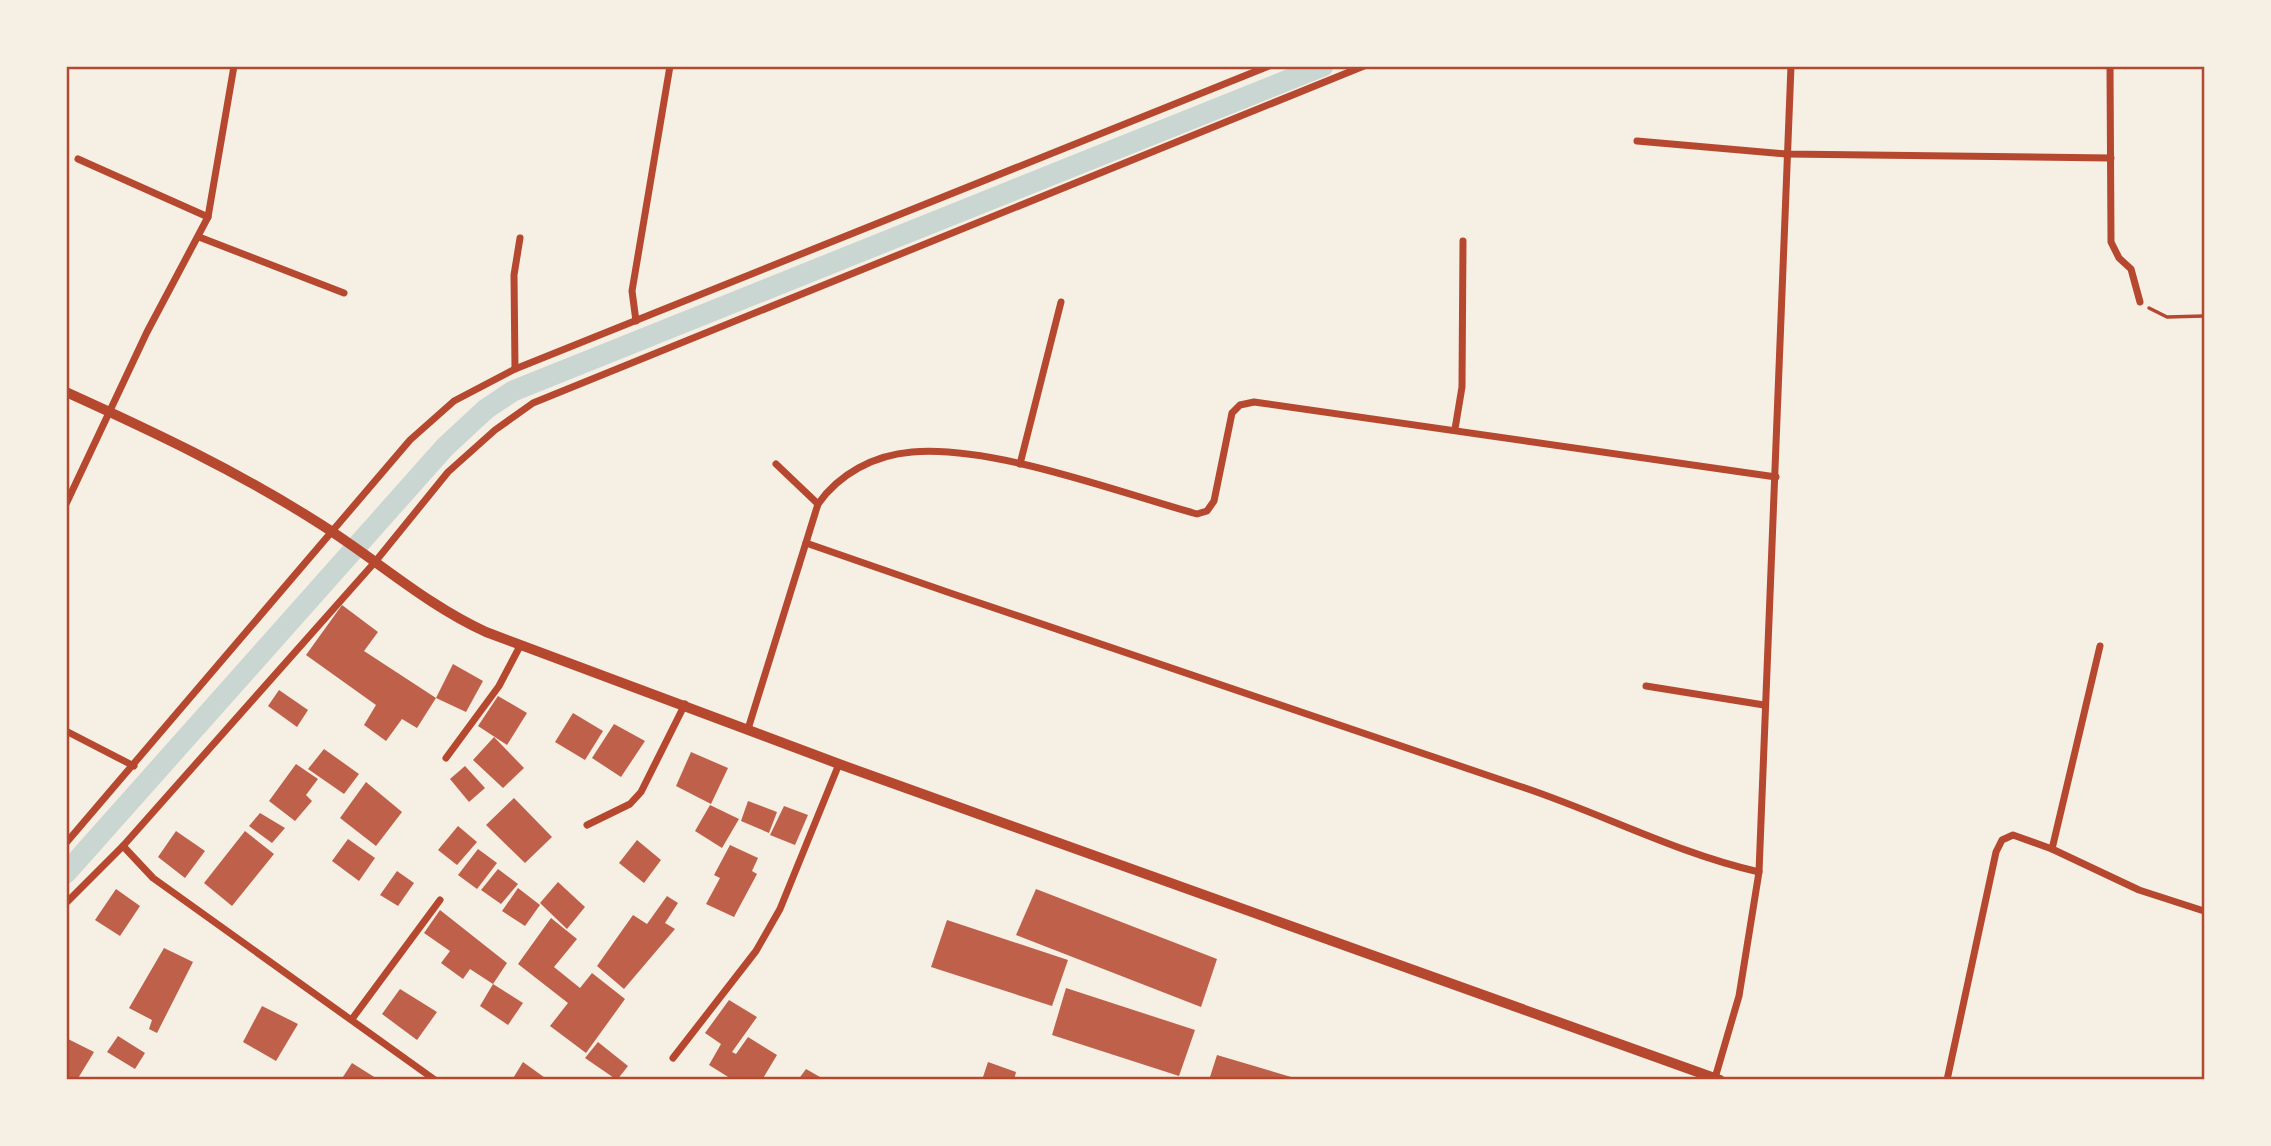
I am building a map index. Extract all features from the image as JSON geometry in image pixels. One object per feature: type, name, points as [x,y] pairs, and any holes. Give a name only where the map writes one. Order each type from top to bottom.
[{"type":"street","points":[[66,504],[147,332],[208,217],[234,66]]},
{"type":"street","points":[[636,321],[632,291],[670,66]]},
{"type":"street","points":[[66,843],[430,420],[454,401],[515,369],[1269,66]]},
{"type":"street","points":[[66,903],[123,846],[375,562],[448,472],[495,430],[533,403],[1364,66]]},
{"type":"street","points":[[66,392],[230,471],[333,532],[434,606],[520,646],[685,704],[839,764],[1717,1079],[1739,996],[1759,872],[1791,66]]},
{"type":"street","points":[[2110,66],[2111,242],[2119,258],[2132,269],[2140,302]]},
{"type":"street","points":[[1637,141],[1786,154],[2111,158]]},
{"type":"street","points":[[78,159],[208,217]]},
{"type":"street","points":[[199,237],[344,293]]},
{"type":"street","points":[[515,369],[514,275],[520,238]]},
{"type":"street","points":[[1455,429],[1462,387],[1463,241]]},
{"type":"street","points":[[1020,464],[1061,302]]},
{"type":"street","points":[[748,729],[817,504],[842,476],[880,459],[911,452],[950,452],[1020,464],[1197,514],[1208,511],[1214,501],[1227,426],[1232,414],[1240,405],[1254,401],[1776,477]]},
{"type":"street","points":[[776,464],[817,504]]},
{"type":"street","points":[[806,543],[1250,697],[1569,802],[1709,859],[1759,872]]},
{"type":"street","points":[[446,758],[499,686],[520,646]]},
{"type":"street","points":[[2052,849],[2100,646]]},
{"type":"street","points":[[1646,686],[1764,705]]},
{"type":"street","points":[[587,825],[630,804],[641,792],[685,704]]},
{"type":"street","points":[[66,731],[116,754],[134,766]]},
{"type":"street","points":[[673,1058],[756,951],[780,909],[839,764]]},
{"type":"street","points":[[1947,1080],[1996,852],[2002,840],[2013,835],[2052,849],[2138,890],[2204,911]]},
{"type":"street","points":[[123,846],[153,878],[435,1080]]},
{"type":"street","points":[[352,1018],[440,900]]},
{"type":"path","points":[[2140,302],[2166,317],[2204,316]]},
{"type":"building","points":[[342,605],[378,632],[364,651],[436,698],[417,728],[402,719],[386,741],[364,725],[376,705],[306,655]]},
{"type":"building","points":[[453,664],[483,681],[466,712],[436,698]]},
{"type":"building","points":[[279,690],[308,710],[297,727],[268,706]]},
{"type":"building","points":[[498,696],[527,713],[507,745],[478,726]]},
{"type":"building","points":[[573,713],[603,731],[585,760],[555,742]]},
{"type":"building","points":[[614,724],[645,741],[621,777],[592,758]]},
{"type":"building","points":[[494,737],[524,768],[503,788],[473,760]]},
{"type":"building","points":[[324,749],[359,774],[344,794],[308,769]]},
{"type":"building","points":[[691,752],[728,768],[711,804],[676,786]]},
{"type":"building","points":[[296,764],[318,779],[306,795],[312,801],[295,821],[269,801]]},
{"type":"building","points":[[465,766],[485,788],[469,802],[450,779]]},
{"type":"building","points":[[366,782],[402,812],[376,846],[340,818]]},
{"type":"building","points":[[514,798],[552,837],[525,863],[486,825]]},
{"type":"building","points":[[748,801],[777,812],[769,833],[741,821]]},
{"type":"building","points":[[710,805],[739,819],[722,848],[695,831]]},
{"type":"building","points":[[784,806],[808,815],[795,845],[770,835]]},
{"type":"building","points":[[260,813],[285,828],[272,843],[249,826]]},
{"type":"building","points":[[458,826],[477,842],[457,865],[438,850]]},
{"type":"building","points":[[176,831],[205,851],[185,878],[158,857]]},
{"type":"building","points":[[245,831],[274,854],[232,906],[204,883]]},
{"type":"building","points":[[348,839],[375,858],[359,881],[332,861]]},
{"type":"building","points":[[637,840],[661,860],[644,883],[619,863]]},
{"type":"building","points":[[730,845],[758,858],[752,871],[757,874],[734,917],[706,904],[720,878],[714,875]]},
{"type":"building","points":[[478,849],[497,863],[477,889],[458,875]]},
{"type":"building","points":[[498,869],[518,884],[501,904],[481,890]]},
{"type":"building","points":[[397,871],[414,883],[398,906],[380,895]]},
{"type":"building","points":[[558,882],[585,907],[567,929],[540,903]]},
{"type":"building","points":[[518,888],[540,905],[525,926],[502,911]]},
{"type":"building","points":[[116,889],[140,906],[120,936],[95,920]]},
{"type":"building","points":[[1036,889],[1217,959],[1201,1007],[1016,935]]},
{"type":"building","points":[[667,896],[678,903],[665,923],[675,929],[624,989],[597,966],[633,915],[647,924]]},
{"type":"building","points":[[440,910],[507,963],[493,984],[470,969],[463,979],[441,963],[450,951],[424,933]]},
{"type":"building","points":[[551,918],[577,939],[554,967],[580,988],[592,973],[625,999],[586,1053],[550,1026],[568,1003],[518,964]]},
{"type":"building","points":[[947,920],[1068,960],[1052,1006],[931,967]]},
{"type":"building","points":[[164,948],[193,962],[157,1033],[149,1029],[152,1020],[129,1008]]},
{"type":"building","points":[[493,984],[523,1003],[508,1025],[480,1006]]},
{"type":"building","points":[[1066,988],[1195,1030],[1179,1076],[1052,1035]]},
{"type":"building","points":[[400,989],[437,1012],[417,1040],[382,1014]]},
{"type":"building","points":[[729,1000],[757,1017],[732,1052],[736,1054],[748,1037],[777,1055],[762,1080],[733,1080],[709,1065],[721,1044],[705,1033]]},
{"type":"building","points":[[262,1006],[298,1024],[276,1061],[243,1042]]},
{"type":"building","points":[[118,1036],[145,1053],[135,1069],[107,1052]]},
{"type":"building","points":[[66,1038],[94,1052],[77,1080],[66,1080]]},
{"type":"building","points":[[598,1042],[628,1066],[617,1080],[585,1058]]},
{"type":"building","points":[[1217,1055],[1298,1079],[1298,1080],[1209,1080]]},
{"type":"building","points":[[523,1062],[548,1080],[512,1080]]},
{"type":"building","points":[[988,1062],[1016,1072],[1014,1080],[982,1080]]},
{"type":"building","points":[[352,1063],[379,1080],[341,1080]]},
{"type":"building","points":[[806,1069],[820,1077],[819,1080],[798,1080]]},
{"type":"waterway","points":[[66,873],[445,447],[486,409],[513,391],[1323,66]]}]
